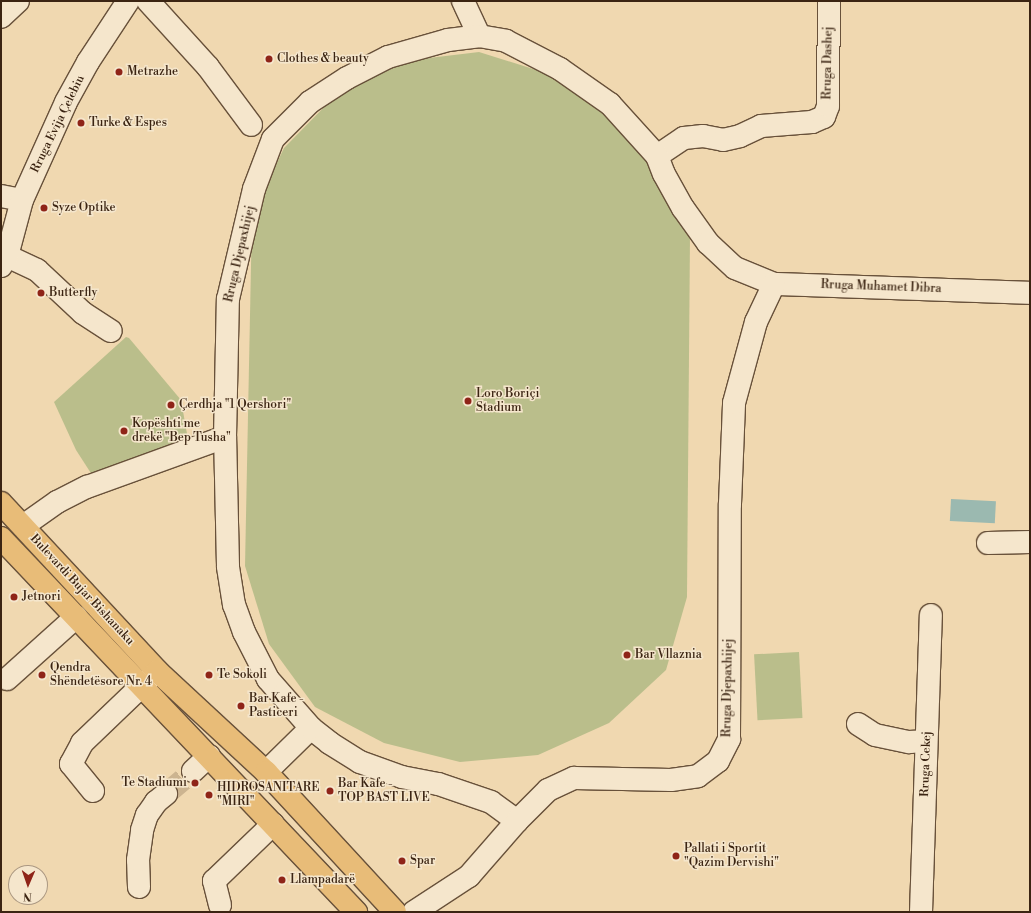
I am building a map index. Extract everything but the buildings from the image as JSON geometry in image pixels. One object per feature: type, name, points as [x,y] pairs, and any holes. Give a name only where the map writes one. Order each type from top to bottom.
[{"type":"main road","name":"Bulevardi Bujar Bishanaku","points":[[1,503],[157,671],[266,772],[395,912]]},
{"type":"main road","name":"Bulevardi Bujar Bishanaku","points":[[4,547],[76,617],[356,912]]},
{"type":"street","points":[[1,17],[18,1]]},
{"type":"street","name":"Rruga Evija Çelebiu","points":[[111,330],[83,313],[37,270],[4,261],[22,200],[66,102],[88,62],[132,1],[208,67],[251,125]]},
{"type":"street","points":[[463,1],[479,36]]},
{"type":"street","name":"Rruga Dashej","points":[[657,156],[684,138],[703,136],[723,140],[740,136],[761,126],[812,122],[824,117],[828,106],[829,1]]},
{"type":"street","name":"Rruga Djepaxhijej","points":[[311,728],[268,679],[244,632],[234,605],[228,566],[225,437],[228,299],[254,189],[273,139],[310,102],[347,78],[388,57],[448,40],[479,36],[506,41],[560,69],[610,104],[657,156],[664,174],[683,208],[708,243],[735,268]]},
{"type":"street","points":[[1,196],[22,200]]},
{"type":"street","name":"Rruga Muhamet Dibra","points":[[735,268],[774,284],[1030,293]]},
{"type":"street","name":"Rruga Djepaxhijej","points":[[414,912],[469,876],[517,821],[548,790],[574,778],[670,780],[698,776],[718,762],[728,739],[730,504],[734,403],[756,322],[774,284]]},
{"type":"street","name":"Bulevardi Bujar Bishanaku","points":[[23,526],[57,502],[87,487],[225,437]]},
{"type":"street","points":[[988,543],[1030,542]]},
{"type":"street","name":"Rruga Cekej","points":[[921,912],[931,615]]},
{"type":"street","name":"Bulevardi Bujar Bishanaku","points":[[7,679],[76,617]]},
{"type":"street","points":[[93,791],[71,764],[82,743],[157,671]]},
{"type":"street","points":[[858,724],[875,736],[909,742],[926,742]]},
{"type":"street","points":[[266,772],[311,728],[360,762],[402,777],[438,784],[491,802],[517,821]]},
{"type":"street","points":[[193,771],[209,756]]},
{"type":"street","points":[[139,887],[138,860],[142,830],[147,815],[156,802],[166,794]]},
{"type":"street","points":[[220,905],[214,881],[274,824]]},
{"type":"green space","name":"Loro Boriçi Stadium","points":[[479,52],[549,74],[611,111],[660,169],[690,236],[687,597],[666,670],[609,723],[538,755],[460,762],[384,743],[315,707],[269,644],[245,566],[252,215],[284,148],[337,94],[404,61]]},
{"type":"green space","points":[[126,337],[129,338],[181,400],[189,445],[96,481],[76,450],[54,402]]},
{"type":"green space","points":[[799,652],[802,718],[758,720],[754,654]]},
{"type":"water","points":[[951,499],[996,501],[995,523],[950,521]]},
{"type":"tunnel","points":[[166,794],[193,771]]},
{"type":"place","name":"Clothes & beauty","points":[[269,59]]},
{"type":"place","name":"Metrazhe","points":[[119,72]]},
{"type":"place","name":"Turke & Espes","points":[[81,123]]},
{"type":"place","name":"Syze Optike","points":[[44,208]]},
{"type":"place","name":"Butterfly","points":[[41,293]]},
{"type":"place","name":"Loro Boriçi Stadium","points":[[468,401]]},
{"type":"place","name":"Çerdhja \"1 Qershori\"","points":[[171,405]]},
{"type":"place","name":"Kopështi me drekë \"Bep Tusha\"","points":[[124,431]]},
{"type":"place","name":"Jetnori","points":[[14,597]]},
{"type":"place","name":"Bar Vllaznia","points":[[627,655]]},
{"type":"place","name":"Qendra Shëndetësore Nr. 4","points":[[42,675]]},
{"type":"place","name":"Te Sokoli","points":[[209,675]]},
{"type":"place","name":"Bar Kafe - Pasticeri","points":[[241,706]]},
{"type":"place","name":"Te Stadiumi","points":[[195,783]]},
{"type":"place","name":"Bar Kafe - TOP BAST LIVE","points":[[330,791]]},
{"type":"place","name":"HIDROSANITARE \"MIRI\"","points":[[209,795]]},
{"type":"place","name":"Pallati i Sportit \"Qazim Dervishi\"","points":[[676,856]]},
{"type":"place","name":"Spar","points":[[402,861]]},
{"type":"place","name":"Llampadarë","points":[[282,880]]}]
